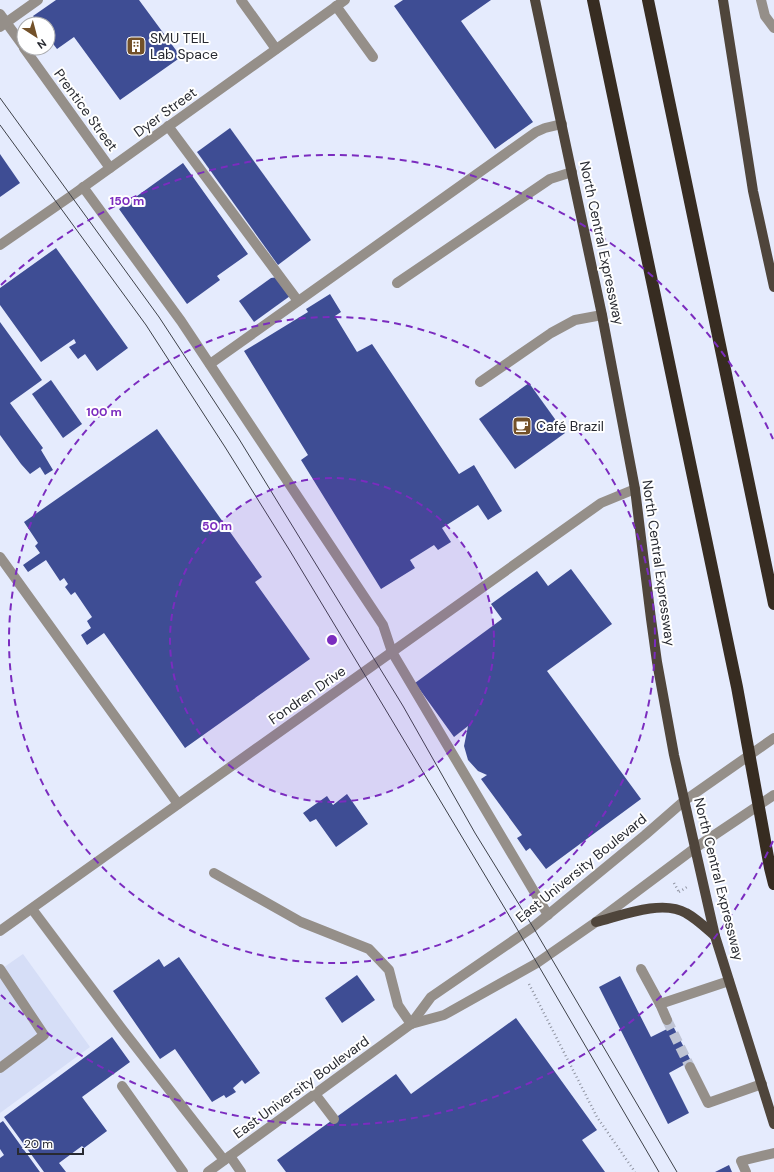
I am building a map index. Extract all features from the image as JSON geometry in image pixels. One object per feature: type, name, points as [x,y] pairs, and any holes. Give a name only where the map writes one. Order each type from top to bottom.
[{"type":"highway","points":[[593,0],[737,687],[768,860],[774,884]]},
{"type":"highway","points":[[648,0],[774,604]]},
{"type":"main road","name":"North Central Expressway","points":[[535,0],[602,315],[634,489],[657,662],[674,755],[715,936],[774,1124]]},
{"type":"main road","points":[[723,0],[753,191],[774,287]]},
{"type":"main road","points":[[596,922],[650,908],[673,908],[685,912],[700,922],[715,936]]},
{"type":"street","points":[[3,25],[38,0]]},
{"type":"street","points":[[241,0],[276,49]]},
{"type":"street","points":[[761,0],[765,16],[774,28]]},
{"type":"street","points":[[340,3],[373,57]]},
{"type":"street","name":"Dyer Street","points":[[0,245],[340,3]]},
{"type":"street","name":"Prentice Street","points":[[0,14],[3,25],[16,39]]},
{"type":"street","name":"Prentice Street","points":[[30,56],[110,168]]},
{"type":"street","points":[[210,364],[536,132],[562,124]]},
{"type":"street","points":[[168,126],[298,301]]},
{"type":"street","points":[[397,283],[550,179],[572,172]]},
{"type":"street","points":[[83,187],[181,321],[383,625],[392,652],[548,915]]},
{"type":"street","points":[[480,382],[575,320],[602,315]]},
{"type":"street","name":"Fondren Drive","points":[[0,931],[601,503],[634,489]]},
{"type":"street","points":[[0,557],[178,804]]},
{"type":"street","name":"East University Boulevard","points":[[208,1172],[410,1024],[431,997],[533,927],[684,801],[774,738]]},
{"type":"street","name":"East University Boulevard","points":[[410,1024],[444,1015],[537,963],[596,922],[695,848],[774,795]]},
{"type":"street","points":[[214,873],[301,922],[369,949],[389,970],[398,1005],[410,1024]]},
{"type":"street","points":[[32,909],[122,1029],[227,1158],[241,1172]]},
{"type":"street","points":[[0,969],[44,1035],[0,1068]]},
{"type":"street","points":[[641,969],[667,1020]]},
{"type":"street","points":[[660,1004],[729,981]]},
{"type":"street","points":[[690,1067],[708,1103],[762,1084]]},
{"type":"street","points":[[122,1086],[183,1172]]},
{"type":"street","points":[[315,1094],[334,1119]]},
{"type":"street","points":[[746,1172],[741,1161],[774,1153]]},
{"type":"path","points":[[674,883],[679,892],[689,886]]},
{"type":"path","points":[[530,987],[595,1113],[635,1172]]},
{"type":"shaded area","points":[[23,954],[90,1047],[0,1113],[0,970]]},
{"type":"building","points":[[56,0],[139,0],[181,57],[120,100],[74,37],[57,49],[56,16],[33,16]]},
{"type":"building","points":[[403,0],[491,0],[461,21],[533,122],[495,149],[394,6]]},
{"type":"building","points":[[230,128],[311,240],[278,265],[197,152]]},
{"type":"building","points":[[0,154],[20,183],[0,197]]},
{"type":"building","points":[[183,163],[248,254],[217,276],[220,280],[187,304],[119,209]]},
{"type":"building","points":[[56,248],[128,348],[97,371],[85,354],[78,359],[69,347],[76,343],[74,339],[41,362],[0,305],[0,288]]},
{"type":"building","points":[[278,277],[290,296],[254,322],[239,301],[271,278]]},
{"type":"building","points":[[330,294],[341,312],[335,316],[357,352],[372,344],[459,474],[474,465],[502,511],[488,520],[478,505],[442,528],[451,542],[438,550],[434,545],[410,560],[415,568],[381,589],[301,460],[308,455],[244,351],[308,312],[306,309]]},
{"type":"building","points":[[0,322],[42,380],[10,403],[43,448],[41,450],[53,470],[45,475],[40,467],[30,474],[0,435]]},
{"type":"building","points":[[51,380],[82,424],[63,438],[32,394]]},
{"type":"building","name":"Café Brazil","points":[[529,383],[565,433],[515,469],[479,419]]},
{"type":"building","points":[[157,429],[262,577],[255,582],[310,659],[185,748],[104,633],[87,645],[81,635],[91,628],[87,621],[92,617],[75,592],[71,595],[65,587],[68,584],[64,578],[60,581],[46,560],[28,572],[23,565],[40,553],[35,546],[38,543],[24,522]]},
{"type":"building","points":[[571,569],[612,624],[547,671],[641,799],[546,869],[530,848],[526,851],[517,838],[522,835],[481,779],[487,775],[478,771],[468,760],[464,746],[468,726],[454,737],[415,683],[502,619],[491,604],[537,571],[548,586]]},
{"type":"building","points":[[347,794],[368,824],[336,847],[316,819],[310,822],[303,813],[327,796],[333,805]]},
{"type":"building","points":[[179,957],[260,1073],[245,1084],[242,1080],[233,1088],[236,1092],[226,1098],[224,1095],[212,1102],[175,1049],[160,1059],[113,991],[159,959],[164,967]]},
{"type":"building","points":[[357,975],[375,1000],[342,1023],[325,998]]},
{"type":"building","points":[[620,976],[651,1037],[673,1026],[691,1061],[669,1073],[689,1113],[668,1124],[599,987]]},
{"type":"building","points":[[516,1018],[597,1130],[582,1140],[605,1172],[286,1172],[277,1160],[396,1074],[411,1094]]},
{"type":"building","points":[[112,1037],[130,1062],[82,1097],[107,1131],[84,1148],[82,1146],[59,1163],[66,1172],[44,1172],[4,1117]]},
{"type":"building","points":[[3,1121],[40,1172],[0,1172],[0,1158],[4,1155],[0,1149],[0,1123]]},
{"type":"building","points":[[729,1165],[732,1172],[715,1172]]},
{"type":"tunnel","points":[[667,1020],[690,1067]]},
{"type":"tram line","points":[[0,98],[159,317],[239,439],[403,706],[475,833],[533,927],[677,1172]]},
{"type":"tram line","points":[[0,125],[146,325],[225,447],[290,551],[513,922],[659,1172]]},
{"type":"place","name":"SMU TEIL Lab Space","points":[[136,46]]},
{"type":"place","name":"Café Brazil","points":[[522,426]]}]
